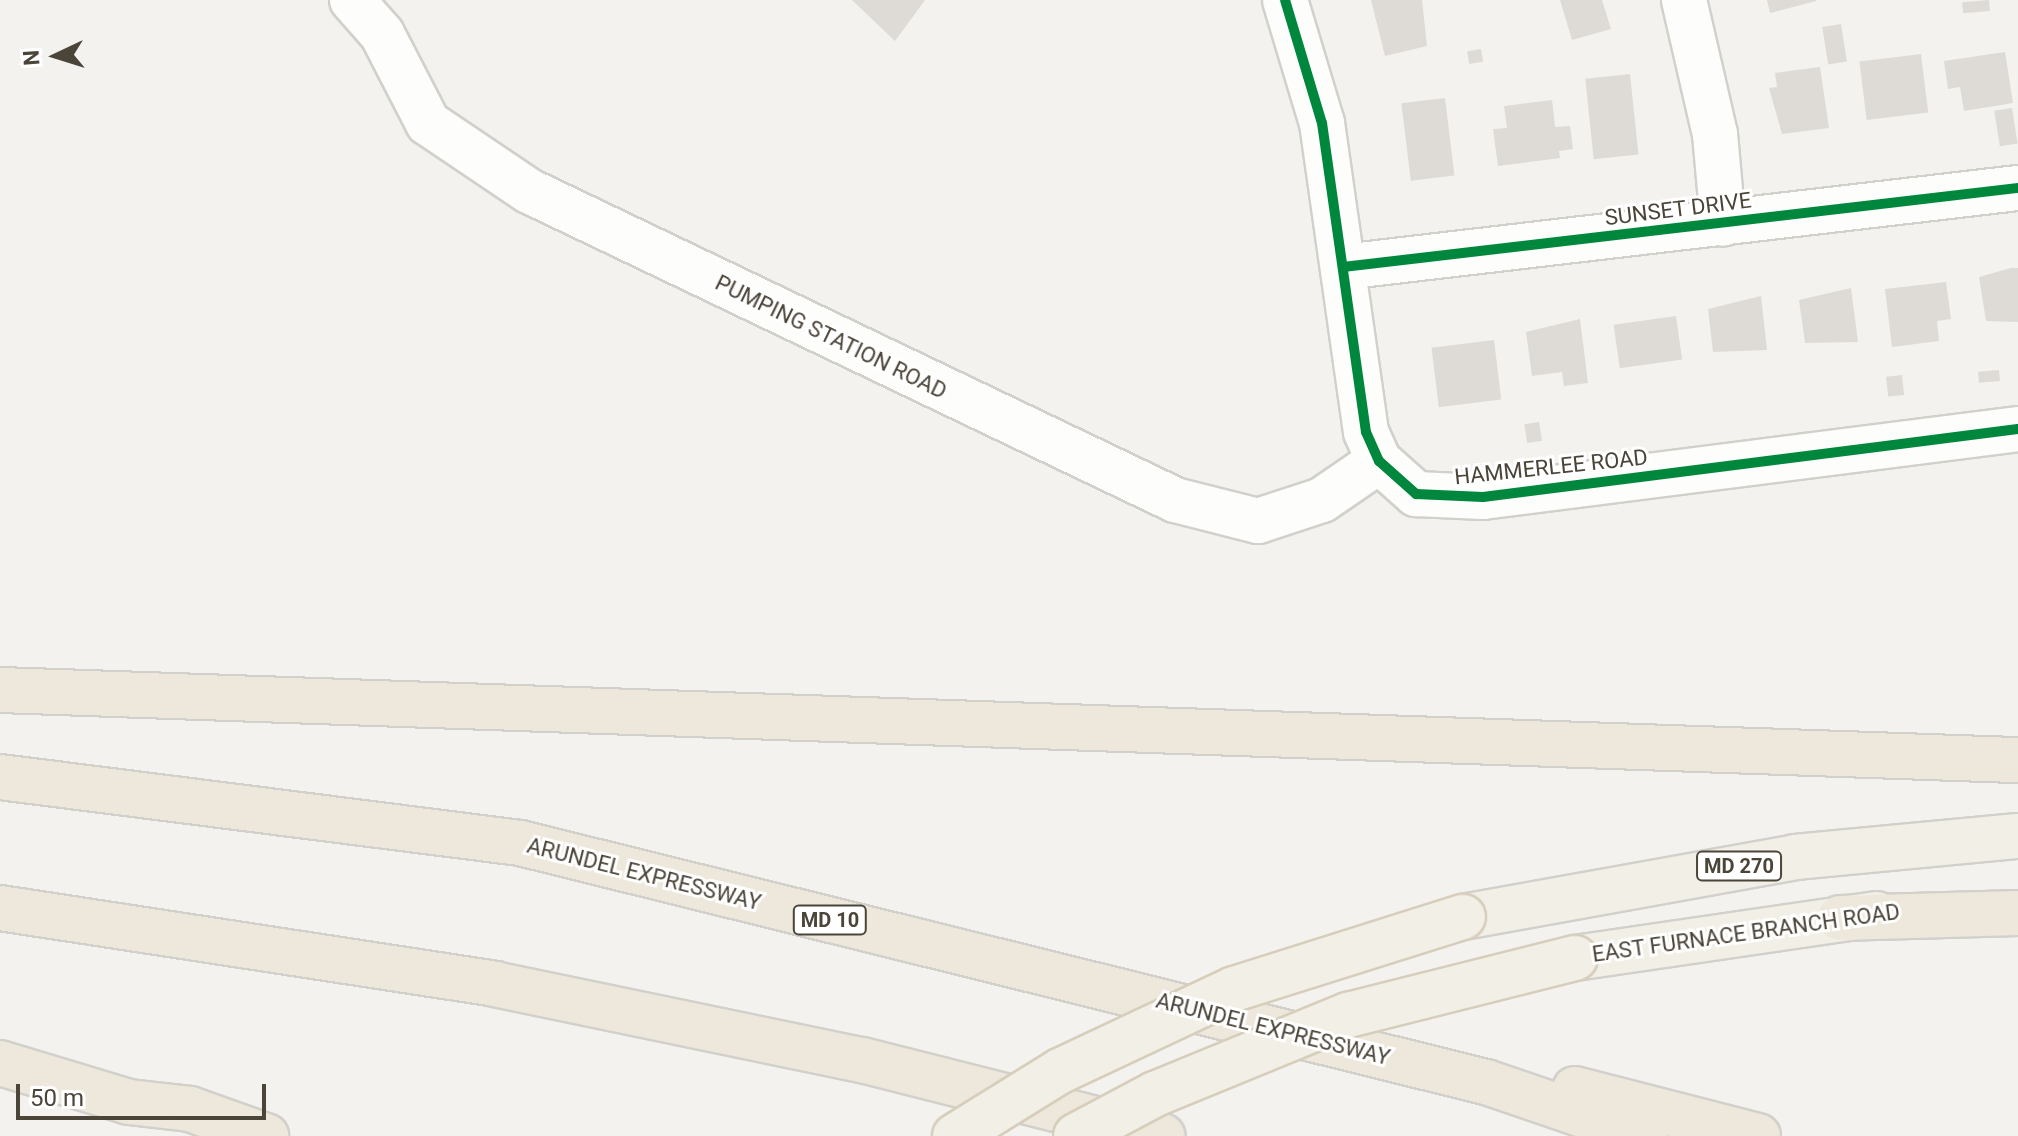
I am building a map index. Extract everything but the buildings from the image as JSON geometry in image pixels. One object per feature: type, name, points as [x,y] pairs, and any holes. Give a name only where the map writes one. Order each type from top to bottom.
[{"type":"highway","points":[[0,690],[2018,760]]},
{"type":"highway","name":"ARUNDEL EXPRESSWAY","points":[[0,777],[520,843],[1486,1082],[1645,1136]]},
{"type":"highway","points":[[0,908],[494,984],[862,1060],[1163,1136]]},
{"type":"highway","points":[[1840,918],[2018,913]]},
{"type":"highway","points":[[0,1063],[129,1102],[190,1109],[266,1136]]},
{"type":"highway","points":[[1486,1082],[1606,1091],[1758,1136]]},
{"type":"highway","points":[[129,1102],[185,1136]]},
{"type":"main road","name":"MD 270","points":[[955,1136],[1060,1071],[1234,989],[1463,917],[1795,857],[2018,836]]},
{"type":"main road","name":"EAST FURNACE BRANCH ROAD","points":[[1076,1136],[1155,1094],[1348,1015],[1575,958],[1840,918],[2018,901]]},
{"type":"street","name":"PUMPING STATION ROAD","points":[[352,0],[382,34],[428,123],[529,191],[1175,500],[1258,521],[1322,500],[1379,461]]},
{"type":"street","points":[[1285,0],[1322,123],[1356,385],[1379,461]]},
{"type":"street","points":[[1684,0],[1715,134],[1723,224]]},
{"type":"street","name":"SUNSET DRIVE","points":[[1343,267],[2018,188]]},
{"type":"street","name":"HAMMERLEE ROAD","points":[[1379,461],[1416,494],[1452,500],[2018,429]]},
{"type":"cycle path","points":[[1285,0],[1322,123],[1366,432],[1379,461],[1416,494],[1483,497],[2018,429]]},
{"type":"cycle path","points":[[1343,267],[2018,188]]}]
